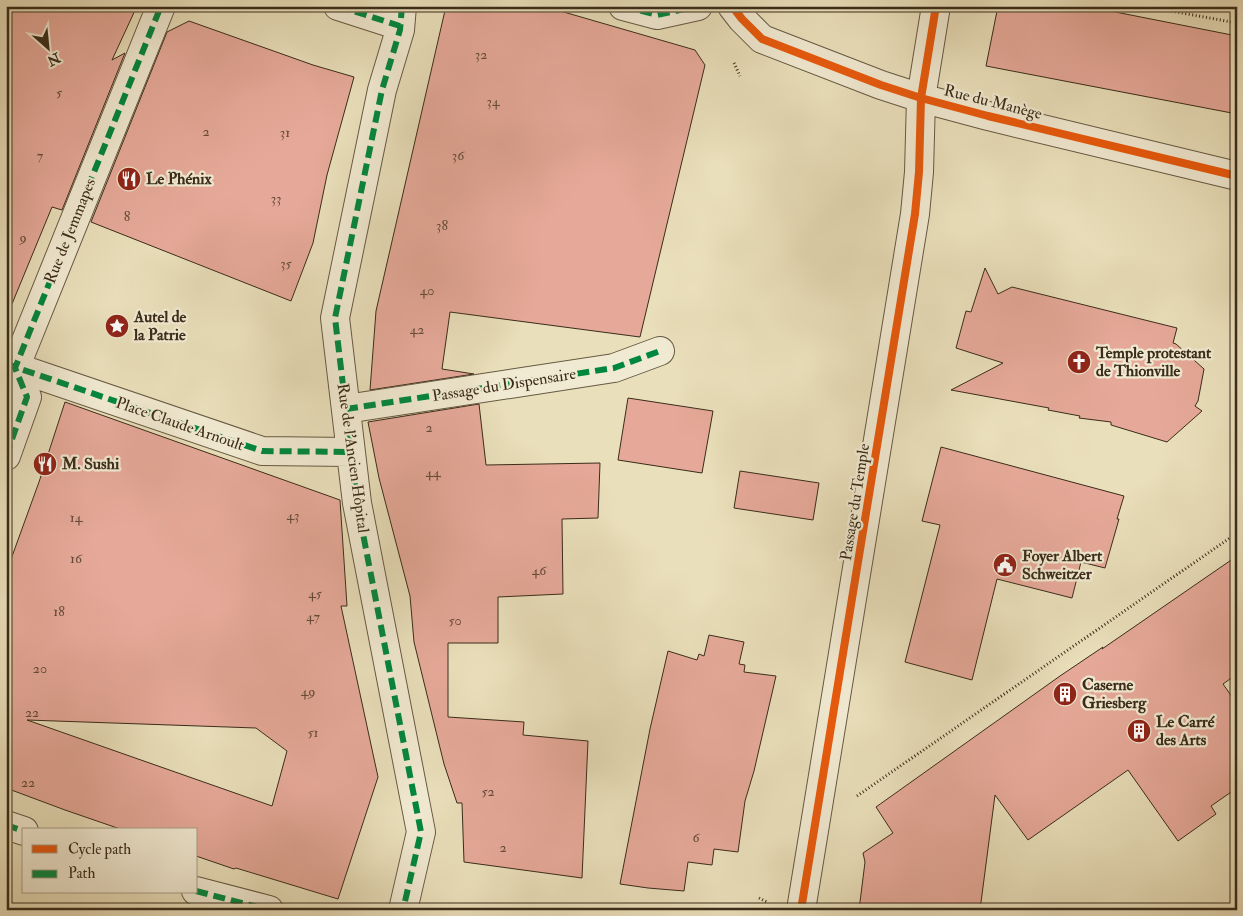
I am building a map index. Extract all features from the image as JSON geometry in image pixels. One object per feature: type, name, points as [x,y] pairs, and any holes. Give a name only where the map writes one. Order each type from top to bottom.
[{"type":"street","name":"Rue de Jemmapes","points":[[11,366],[161,6]]},
{"type":"street","points":[[338,6],[401,16]]},
{"type":"street","points":[[623,6],[657,15],[698,6]]},
{"type":"street","name":"Rue du Manège","points":[[732,6],[762,39],[881,85],[988,116],[1237,176]]},
{"type":"street","name":"Passage du Temple","points":[[802,910],[915,214],[919,172],[921,98],[936,6]]},
{"type":"street","name":"Rue de l'Ancien Hôpital","points":[[401,16],[382,90],[335,318],[357,502],[421,832],[403,910]]},
{"type":"street","name":"Passage du Dispensaire","points":[[346,410],[614,368],[660,351]]},
{"type":"street","name":"Place Claude Arnoult","points":[[11,366],[262,451],[351,452]]},
{"type":"street","points":[[6,456],[27,397],[11,366]]},
{"type":"street","points":[[6,824],[22,830]]},
{"type":"street","points":[[198,892],[269,910]]},
{"type":"path","points":[[1144,6],[1237,23]]},
{"type":"path","points":[[816,829],[860,793],[1237,533]]},
{"type":"building","points":[[6,6],[137,6],[112,60],[125,53],[62,210],[52,207],[7,316]]},
{"type":"building","points":[[446,6],[543,6],[695,50],[705,65],[640,337],[450,312],[442,369],[474,374],[370,390],[376,311]]},
{"type":"building","points":[[998,6],[1085,6],[1237,36],[1237,114],[986,66]]},
{"type":"building","points":[[189,21],[313,65],[354,77],[327,175],[313,243],[291,301],[91,222],[167,32]]},
{"type":"building","name":"Temple protestant de Thionville","points":[[985,268],[998,294],[1012,287],[1177,328],[1173,343],[1204,369],[1198,401],[1195,406],[1202,411],[1167,442],[1111,425],[1111,422],[1079,418],[1080,416],[1048,410],[1049,408],[951,390],[1003,363],[956,348],[966,311],[971,312]]},
{"type":"building","points":[[628,398],[713,411],[702,473],[618,460]]},
{"type":"building","points":[[65,402],[340,500],[347,606],[341,606],[378,777],[338,899],[198,857],[198,828],[117,828],[6,788],[6,573],[39,482]],"holes":[[[27,720],[256,728],[287,751],[272,806]]]},
{"type":"building","points":[[479,404],[486,465],[600,463],[598,518],[562,519],[563,594],[498,597],[498,643],[448,643],[448,717],[524,722],[523,735],[588,741],[582,878],[464,862],[462,803],[457,803],[444,764],[414,642],[410,596],[379,478],[368,422]]},
{"type":"building","name":"Foyer Albert Schweitzer","points":[[941,447],[1124,496],[1105,568],[1081,562],[1072,598],[997,579],[972,680],[905,662],[940,525],[922,521]]},
{"type":"building","points":[[740,471],[819,483],[813,520],[734,508]]},
{"type":"building","name":"Le Carré des Arts","points":[[1237,556],[1237,674],[1223,684],[1237,704],[1237,788],[1211,806],[1216,814],[1178,841],[1128,770],[1028,840],[995,795],[980,910],[859,910],[865,862],[863,853],[893,833],[876,807],[1060,676]]},
{"type":"building","points":[[709,635],[744,642],[739,664],[745,665],[744,672],[776,676],[754,771],[745,801],[738,852],[714,849],[712,865],[688,862],[684,891],[620,884],[650,729],[668,651],[697,660],[699,654],[704,656]]},
{"type":"marked path","points":[[6,456],[27,397],[15,368],[161,6]]},
{"type":"marked path","points":[[338,6],[400,26]]},
{"type":"marked path","points":[[402,6],[400,30],[382,90],[335,318],[357,503],[421,832],[403,910]]},
{"type":"marked path","points":[[623,6],[657,15],[698,6]]},
{"type":"marked path","points":[[346,409],[614,368],[660,351]]},
{"type":"marked path","points":[[6,364],[262,451],[351,452]]},
{"type":"marked path","points":[[6,825],[22,830]]},
{"type":"marked path","points":[[198,892],[269,910]]},
{"type":"cycle path","points":[[732,6],[762,39],[881,85],[988,116],[1237,176]]},
{"type":"cycle path","points":[[801,910],[915,214],[919,172],[921,98],[936,6]]},
{"type":"place","name":"Le Phénix","points":[[129,179]]},
{"type":"place","name":"Autel de la Patrie","points":[[117,326]]},
{"type":"place","name":"Temple protestant de Thionville","points":[[1079,362]]},
{"type":"place","name":"M. Sushi","points":[[45,464]]},
{"type":"place","name":"Foyer Albert Schweitzer","points":[[1005,565]]},
{"type":"place","name":"Caserne Griesberg","points":[[1065,694]]},
{"type":"place","name":"Le Carré des Arts","points":[[1139,731]]}]
